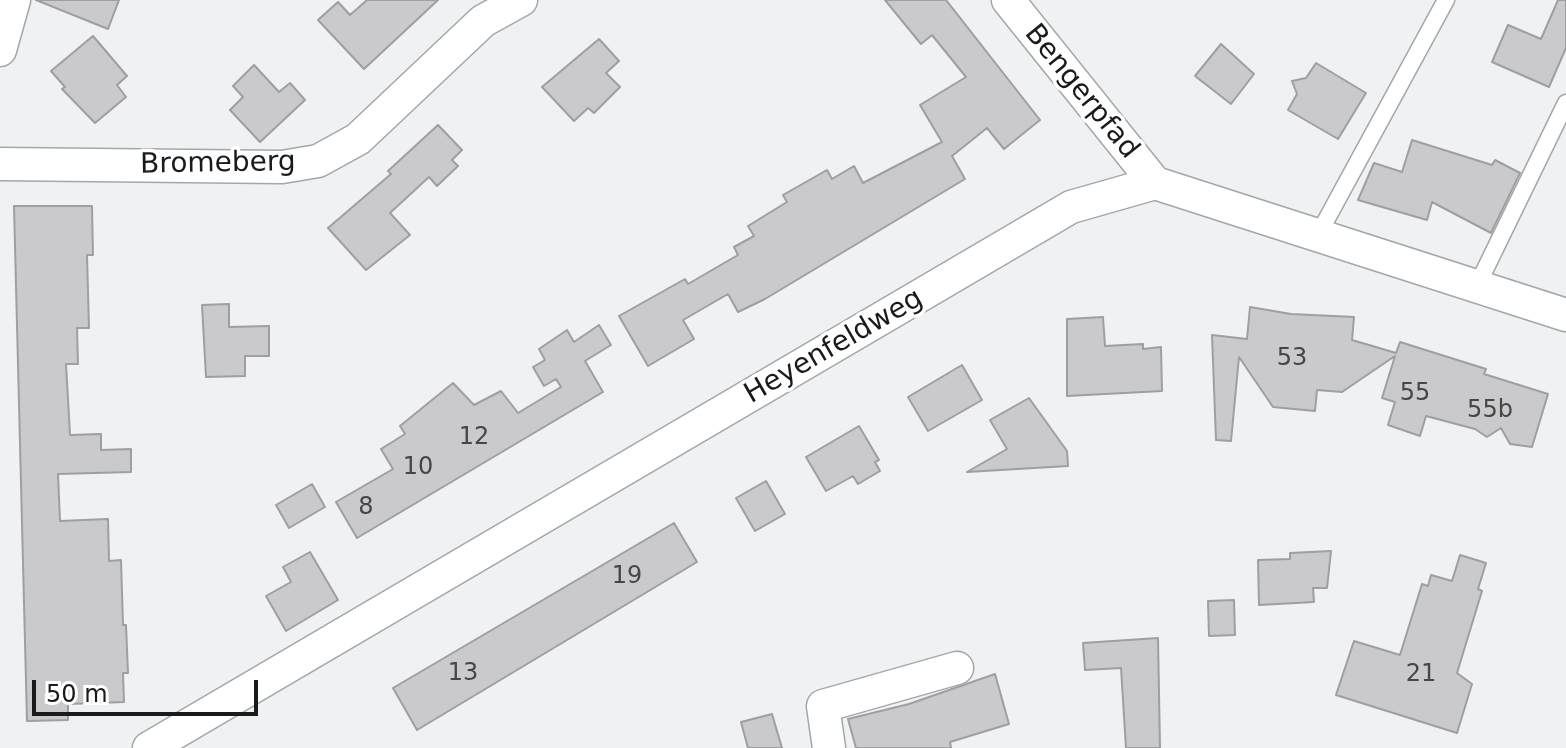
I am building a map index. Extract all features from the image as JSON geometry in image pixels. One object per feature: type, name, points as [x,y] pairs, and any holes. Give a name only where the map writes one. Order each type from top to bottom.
[{"type":"street","points":[[0,50],[14,0]]},
{"type":"street","name":"Bromeberg","points":[[0,164],[282,167],[318,161],[358,139],[483,21],[521,0]]},
{"type":"street","name":"Bengerpfad","points":[[1008,0],[1155,183]]},
{"type":"street","points":[[1155,183],[1566,315]]},
{"type":"street","name":"Heyenfeldweg","points":[[149,748],[1071,207],[1155,183]]},
{"type":"street","points":[[829,748],[823,706],[957,668]]},
{"type":"lane","points":[[1318,235],[1446,0]]},
{"type":"lane","points":[[1477,286],[1566,103]]},
{"type":"building","points":[[36,0],[119,0],[108,29]]},
{"type":"building","points":[[367,0],[438,0],[364,69],[318,20],[338,2],[350,15]]},
{"type":"building","points":[[885,0],[946,0],[1040,120],[1004,149],[987,128],[952,156],[965,179],[765,299],[738,312],[728,294],[683,320],[694,339],[648,366],[619,316],[685,279],[688,284],[738,255],[734,247],[754,236],[748,226],[787,202],[783,195],[827,170],[832,179],[854,166],[863,183],[942,142],[920,105],[966,77],[932,35],[921,44]]},
{"type":"building","points":[[1558,0],[1566,0],[1566,48],[1549,87],[1492,62],[1508,25],[1541,39]]},
{"type":"building","points":[[93,36],[127,76],[117,85],[126,97],[95,123],[62,89],[65,87],[51,71]]},
{"type":"building","points":[[599,39],[619,61],[606,73],[620,87],[594,113],[588,108],[574,121],[542,87]]},
{"type":"building","points":[[1221,44],[1254,74],[1231,104],[1195,76]]},
{"type":"building","points":[[1316,63],[1366,93],[1338,139],[1288,110],[1297,94],[1292,81],[1306,78]]},
{"type":"building","points":[[254,65],[279,92],[290,83],[305,100],[260,142],[230,110],[243,97],[233,86]]},
{"type":"building","points":[[438,125],[462,150],[452,160],[458,166],[437,186],[429,177],[390,213],[410,235],[366,270],[328,228],[391,174],[388,171]]},
{"type":"building","points":[[1412,140],[1492,165],[1495,160],[1520,173],[1491,233],[1432,202],[1427,220],[1358,200],[1374,163],[1402,172]]},
{"type":"building","points":[[14,206],[92,206],[93,255],[87,255],[89,328],[77,328],[78,364],[66,364],[70,435],[101,434],[101,450],[131,449],[131,472],[58,474],[60,521],[108,519],[109,561],[121,560],[128,673],[123,673],[124,702],[68,704],[68,720],[27,721]]},
{"type":"building","points":[[229,304],[229,327],[269,326],[269,356],[245,356],[245,376],[206,377],[202,305]]},
{"type":"building","points":[[1250,307],[1291,314],[1354,317],[1352,340],[1396,353],[1400,342],[1486,369],[1484,374],[1548,394],[1532,447],[1510,444],[1501,428],[1487,437],[1475,429],[1426,416],[1420,436],[1388,425],[1395,402],[1382,398],[1395,356],[1342,392],[1317,390],[1315,411],[1273,407],[1239,357],[1231,441],[1216,440],[1212,335],[1247,339]]},
{"type":"building","points":[[1103,317],[1105,346],[1143,344],[1143,349],[1161,347],[1162,391],[1067,396],[1067,319]]},
{"type":"building","points":[[599,325],[611,345],[585,361],[603,392],[357,538],[336,502],[393,469],[381,449],[405,434],[400,426],[453,383],[474,405],[501,391],[518,413],[561,387],[556,379],[544,386],[533,367],[545,360],[539,349],[567,330],[574,342]]},
{"type":"building","points":[[962,365],[982,400],[928,431],[908,397]]},
{"type":"building","points":[[1029,398],[1067,451],[1068,466],[967,472],[1007,449],[990,420]]},
{"type":"building","points":[[859,426],[879,460],[875,462],[880,471],[858,484],[853,476],[826,491],[806,457]]},
{"type":"building","points":[[766,481],[785,514],[755,531],[736,498]]},
{"type":"building","points":[[312,484],[325,507],[289,528],[276,505]]},
{"type":"building","points":[[674,523],[697,562],[417,730],[393,688]]},
{"type":"building","points":[[1331,551],[1327,588],[1313,588],[1314,602],[1259,605],[1258,560],[1290,559],[1290,553]]},
{"type":"building","points":[[310,552],[338,600],[286,631],[266,596],[291,582],[283,567]]},
{"type":"building","points":[[1460,555],[1486,563],[1478,589],[1482,591],[1457,673],[1472,684],[1457,733],[1336,695],[1354,641],[1400,655],[1422,584],[1428,586],[1431,575],[1452,581]]},
{"type":"building","points":[[1234,600],[1235,635],[1209,636],[1208,601]]},
{"type":"building","points":[[1158,638],[1160,748],[1126,748],[1121,668],[1085,670],[1083,643]]},
{"type":"building","points":[[995,674],[1009,724],[950,742],[951,748],[856,748],[848,719],[909,704]]},
{"type":"building","points":[[772,714],[782,748],[748,748],[741,722]]}]
